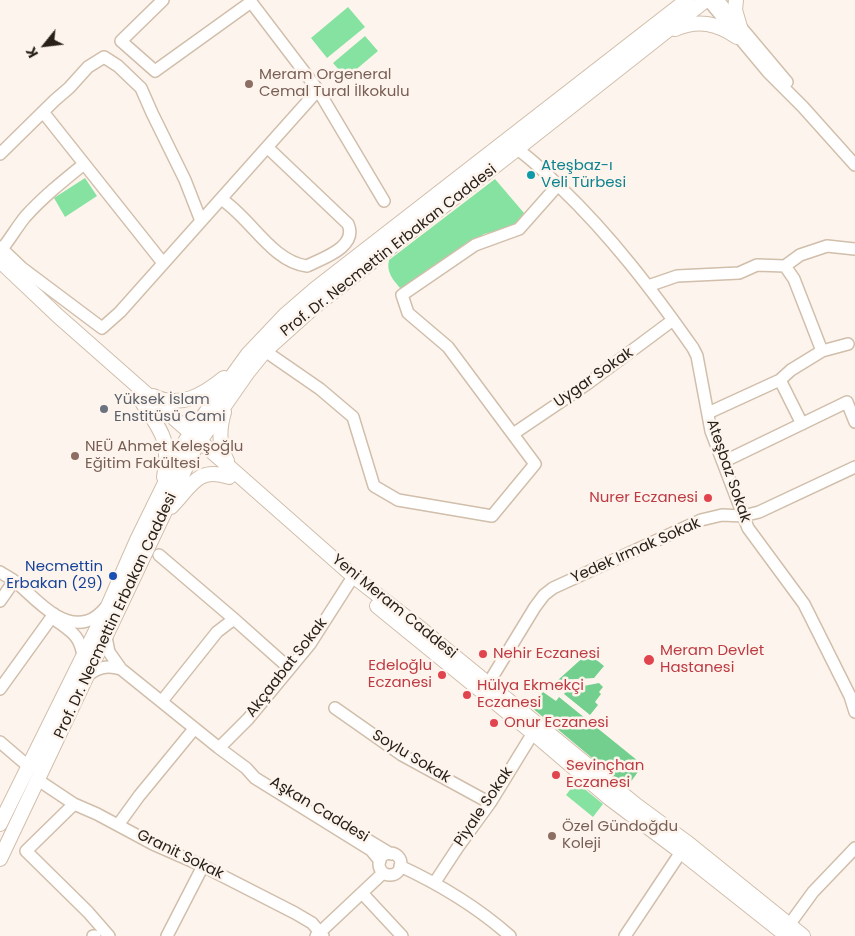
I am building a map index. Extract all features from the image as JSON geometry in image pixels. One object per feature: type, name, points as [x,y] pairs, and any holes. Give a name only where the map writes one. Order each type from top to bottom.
[{"type":"main road","points":[[657,31],[671,0]]},
{"type":"main road","name":"Prof. Dr. Necmettin Erbakan Caddesi","points":[[0,859],[164,515],[193,440],[227,401],[265,351],[314,307],[518,149],[657,31],[687,0]]},
{"type":"main road","name":"Prof. Dr. Necmettin Erbakan Caddesi","points":[[0,824],[108,606],[137,540],[162,490],[236,368],[275,325],[315,289],[657,31],[707,0]]},
{"type":"main road","points":[[657,31],[698,23],[738,32],[736,0]]},
{"type":"main road","name":"Yeni Meram Caddesi","points":[[1,253],[58,316],[145,398]]},
{"type":"main road","name":"Yeni Meram Caddesi","points":[[0,273],[353,576],[636,805],[689,844],[788,931]]},
{"type":"main road","points":[[162,490],[167,456],[164,440],[145,398],[170,401],[194,398],[214,387],[236,368]]},
{"type":"main road","points":[[164,515],[198,478],[212,473],[232,474],[224,456],[220,438],[227,401]]},
{"type":"main road","name":"Yeni Meram Caddesi","points":[[232,474],[349,583],[621,807],[788,931],[803,936]]},
{"type":"street","points":[[163,0],[121,41],[155,71],[251,2],[318,90],[384,201]]},
{"type":"street","points":[[707,0],[738,32],[782,87],[803,107],[855,165]]},
{"type":"street","points":[[718,0],[738,32]]},
{"type":"street","points":[[0,154],[70,88],[88,67],[104,57],[118,66],[141,88],[185,180],[201,221]]},
{"type":"street","points":[[84,164],[36,205],[24,218],[1,253],[102,328],[120,312],[318,90]]},
{"type":"street","points":[[43,112],[163,264]]},
{"type":"street","points":[[221,199],[232,206],[280,254],[300,265],[307,266],[346,244],[350,238],[348,224],[267,147]]},
{"type":"street","name":"Ateşbaz Sokak","points":[[518,149],[584,210],[631,264],[694,348],[711,432],[748,528],[804,604],[852,695],[855,712]]},
{"type":"street","points":[[265,351],[320,389],[353,417],[374,486],[398,500],[492,516],[535,464],[448,347],[408,312],[402,295],[475,245],[519,229],[558,185]]},
{"type":"street","points":[[648,286],[677,276],[739,272],[757,265],[785,266],[800,255],[827,246],[855,249]]},
{"type":"street","points":[[785,266],[794,279],[822,351]]},
{"type":"street","name":"Uygar Sokak","points":[[513,434],[587,384],[673,320]]},
{"type":"street","points":[[708,413],[780,380],[791,370],[822,351],[848,344]]},
{"type":"street","points":[[780,380],[802,424]]},
{"type":"street","points":[[722,462],[847,402],[855,422]]},
{"type":"street","name":"Yedek Irmak Sokak","points":[[488,684],[527,620],[548,591],[689,525],[722,515],[743,516],[759,512],[855,467]]},
{"type":"street","points":[[159,555],[289,668]]},
{"type":"street","points":[[0,572],[8,583],[76,635],[80,641],[83,656]]},
{"type":"street","points":[[0,601],[8,583]]},
{"type":"street","name":"Akçaabat Sokak","points":[[218,748],[248,719],[310,644],[349,583]]},
{"type":"street","points":[[52,615],[66,620],[81,622],[94,618],[108,606]]},
{"type":"street","points":[[0,689],[52,615]]},
{"type":"street","points":[[162,701],[217,632],[234,619]]},
{"type":"street","points":[[106,637],[109,652],[121,669]]},
{"type":"street","points":[[87,676],[101,667],[108,666],[121,669]]},
{"type":"street","name":"Aşkan Caddesi","points":[[121,669],[194,729],[246,768],[390,854]]},
{"type":"street","name":"Soylu Sokak","points":[[335,708],[402,754],[490,803]]},
{"type":"street","points":[[118,825],[139,796],[194,729]]},
{"type":"street","name":"Piyale Sokak","points":[[435,882],[458,846],[490,803],[533,733]]},
{"type":"street","points":[[0,742],[28,766]]},
{"type":"street","name":"Aşkan Caddesi","points":[[246,768],[255,778],[371,850],[380,861]]},
{"type":"street","name":"Granit Sokak","points":[[38,780],[74,804],[295,912],[312,923],[320,935]]},
{"type":"street","points":[[74,804],[26,852],[88,912],[109,936]]},
{"type":"street","points":[[788,931],[813,892],[855,848]]},
{"type":"street","points":[[625,936],[681,852]]},
{"type":"street","points":[[400,866],[394,874],[388,875],[383,873],[380,868],[380,861],[384,856],[390,854],[397,856],[400,866],[435,882],[484,914],[510,936]]},
{"type":"street","points":[[167,936],[203,866]]},
{"type":"street","points":[[320,935],[383,873]]},
{"type":"street","points":[[362,893],[402,936]]},
{"type":"green space","points":[[348,7],[365,27],[327,58],[311,38]]},
{"type":"green space","points":[[365,36],[378,51],[346,78],[333,63]]},
{"type":"green space","points":[[85,178],[97,196],[65,217],[54,198]]},
{"type":"green space","points":[[495,179],[524,213],[518,223],[484,234],[402,290],[390,273],[389,260]]},
{"type":"green space","points":[[588,653],[604,666],[594,678],[558,680]]},
{"type":"green space","points":[[599,683],[603,687],[599,692],[601,694],[595,702],[598,705],[590,715],[564,694],[568,689]]},
{"type":"green space","points":[[543,692],[556,701],[559,697],[643,765],[627,787],[531,707]]},
{"type":"green space","points":[[576,782],[603,804],[593,817],[566,795]]},
{"type":"place","name":"Meram Orgeneral Cemal Tural İlkokulu","points":[[249,84]]},
{"type":"place","name":"Ateşbaz-ı Veli Türbesi","points":[[531,175]]},
{"type":"place","name":"Yüksek İslam Enstitüsü Cami","points":[[104,409]]},
{"type":"place","name":"NEÜ Ahmet Keleşoğlu Eğitim Fakültesi","points":[[75,456]]},
{"type":"place","name":"Nurer Eczanesi","points":[[708,498]]},
{"type":"place","name":"Necmettin Erbakan (29)","points":[[113,576]]},
{"type":"place","name":"Nehir Eczanesi","points":[[483,654]]},
{"type":"place","name":"Meram Devlet Hastanesi","points":[[649,660]]},
{"type":"place","name":"Edeloğlu Eczanesi","points":[[442,675]]},
{"type":"place","name":"Hülya Ekmekçi Eczanesi","points":[[467,695]]},
{"type":"place","name":"Onur Eczanesi","points":[[494,723]]},
{"type":"place","name":"Sevinçhan Eczanesi","points":[[556,775]]},
{"type":"place","name":"Özel Gündoğdu Koleji","points":[[552,836]]}]
